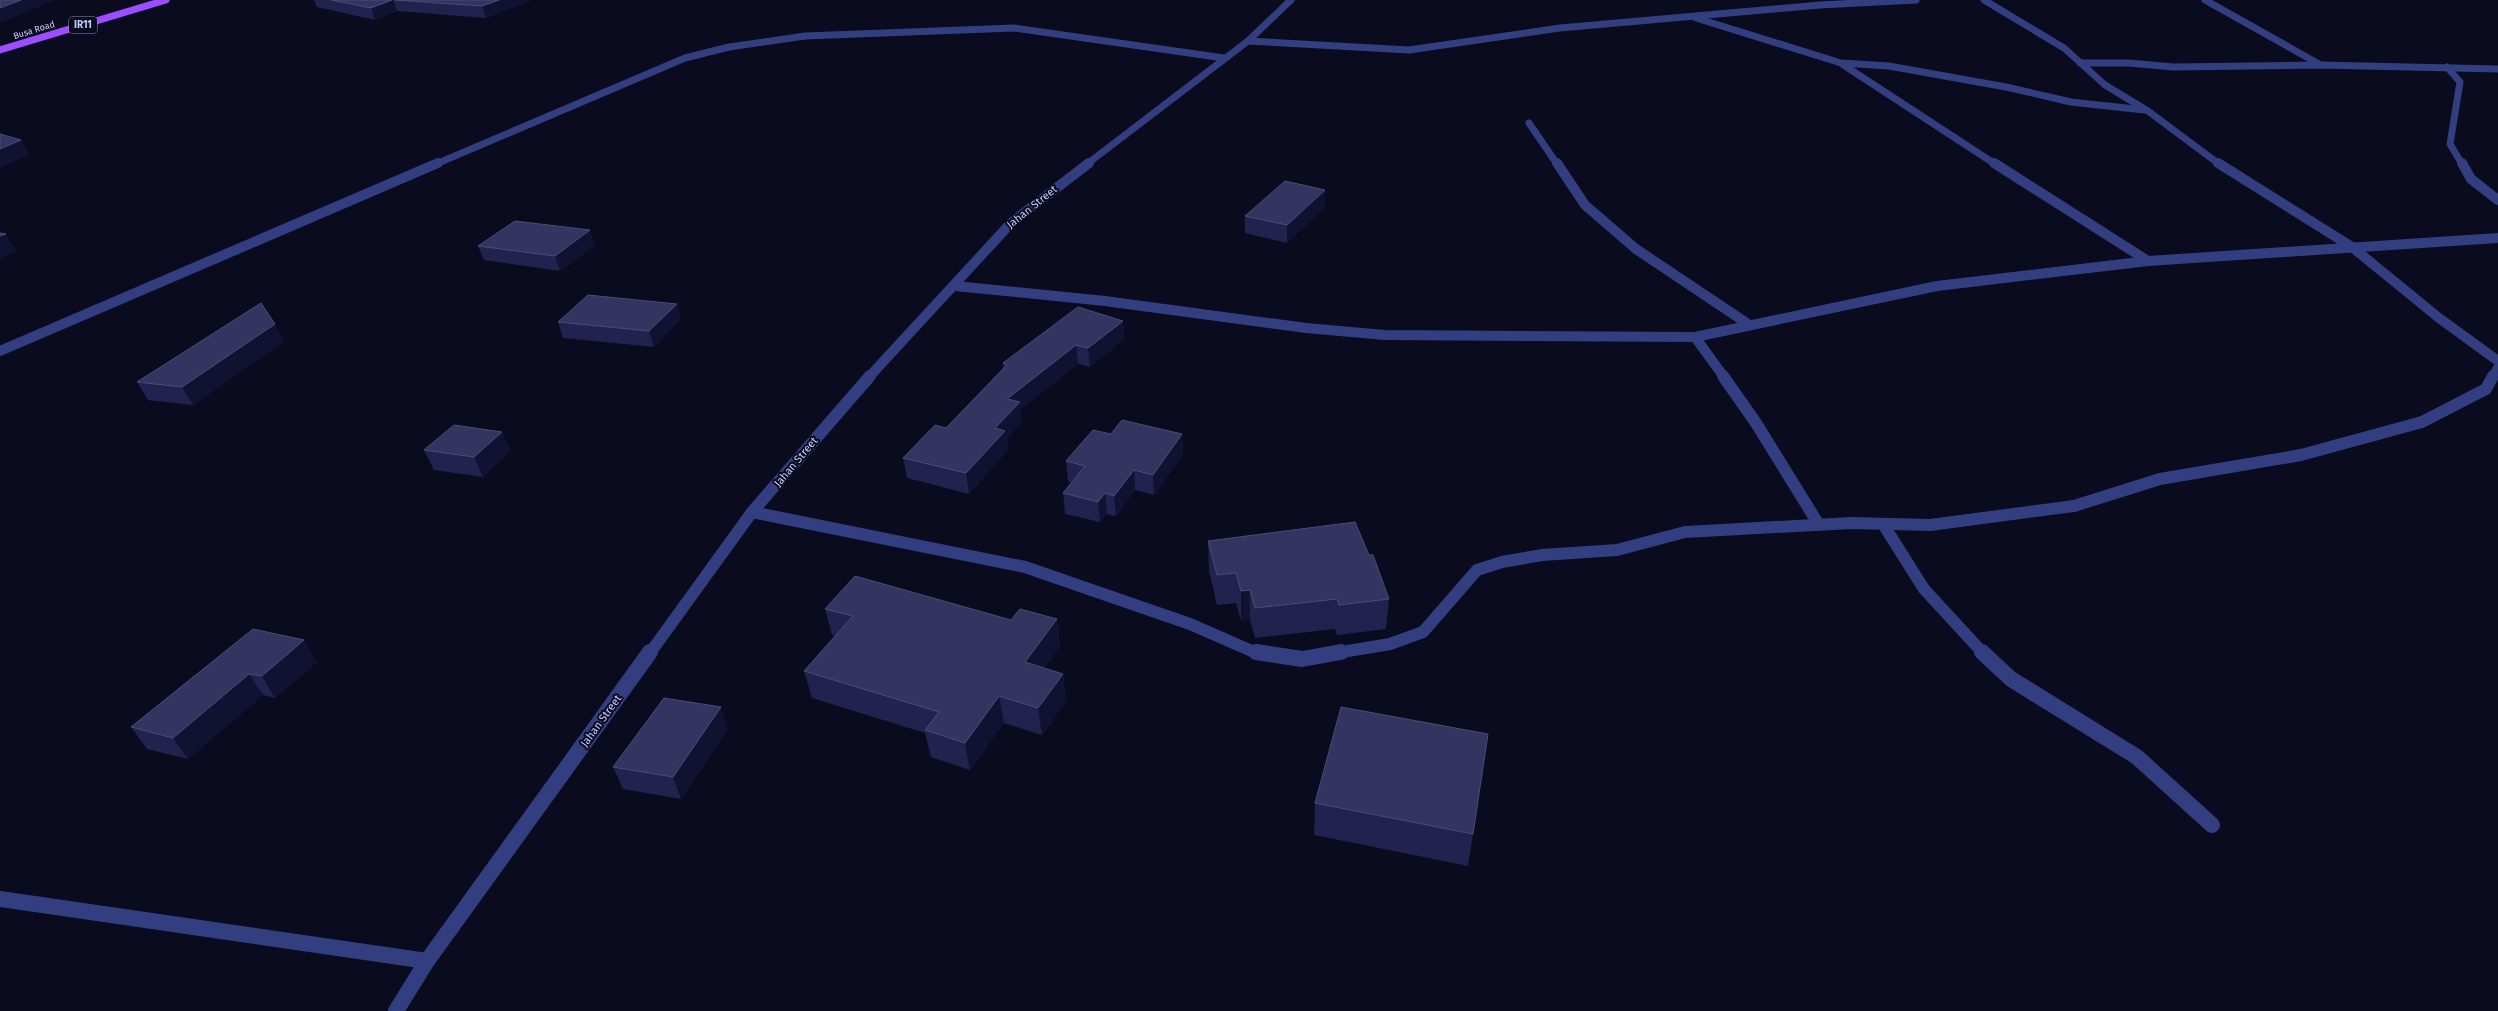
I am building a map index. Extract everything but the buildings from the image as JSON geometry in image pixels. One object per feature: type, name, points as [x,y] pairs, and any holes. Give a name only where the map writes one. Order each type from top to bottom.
[{"type":"main road","name":"Busa Road","points":[[0,50],[166,0]]},
{"type":"street","name":"Jahan Street","points":[[396,1011],[427,961],[752,512],[855,392],[955,286],[1011,223],[1248,41],[1291,0]]},
{"type":"street","points":[[1795,0],[1804,7]]},
{"type":"street","points":[[1248,41],[1408,50],[1560,28],[1689,16],[1916,0]]},
{"type":"street","points":[[1984,0],[2064,48],[2105,85],[2148,111],[2212,160],[2352,247],[2439,318],[2498,361]]},
{"type":"street","points":[[2205,0],[2320,65]]},
{"type":"street","points":[[1689,16],[1841,63],[1889,66],[2006,87],[2071,102],[2148,111]]},
{"type":"street","points":[[0,351],[685,58],[729,47],[805,36],[1014,28],[1224,58]]},
{"type":"street","points":[[1841,63],[1931,124],[2148,261]]},
{"type":"street","points":[[2080,63],[2129,63],[2173,67],[2320,65],[2498,69]]},
{"type":"street","points":[[2447,67],[2460,82],[2450,144],[2471,179],[2498,200]]},
{"type":"street","points":[[1529,123],[1585,205],[1636,249],[1748,324]]},
{"type":"street","points":[[955,286],[1105,301],[1306,328],[1385,335],[1695,337],[1748,324],[1937,286],[2148,261],[2498,238]]},
{"type":"street","points":[[1695,337],[1756,423],[1819,525]]},
{"type":"street","points":[[752,512],[1025,567],[1190,624],[1254,652],[1302,659],[1390,644],[1423,632],[1477,570],[1502,562],[1542,555],[1617,550],[1685,532],[1851,523],[1930,525],[2074,506],[2160,479],[2300,456],[2422,422],[2486,389],[2498,368]]},
{"type":"street","points":[[1883,524],[1924,589],[1977,648],[2012,679],[2136,757],[2212,825]]},
{"type":"street","points":[[0,899],[427,961]]}]
